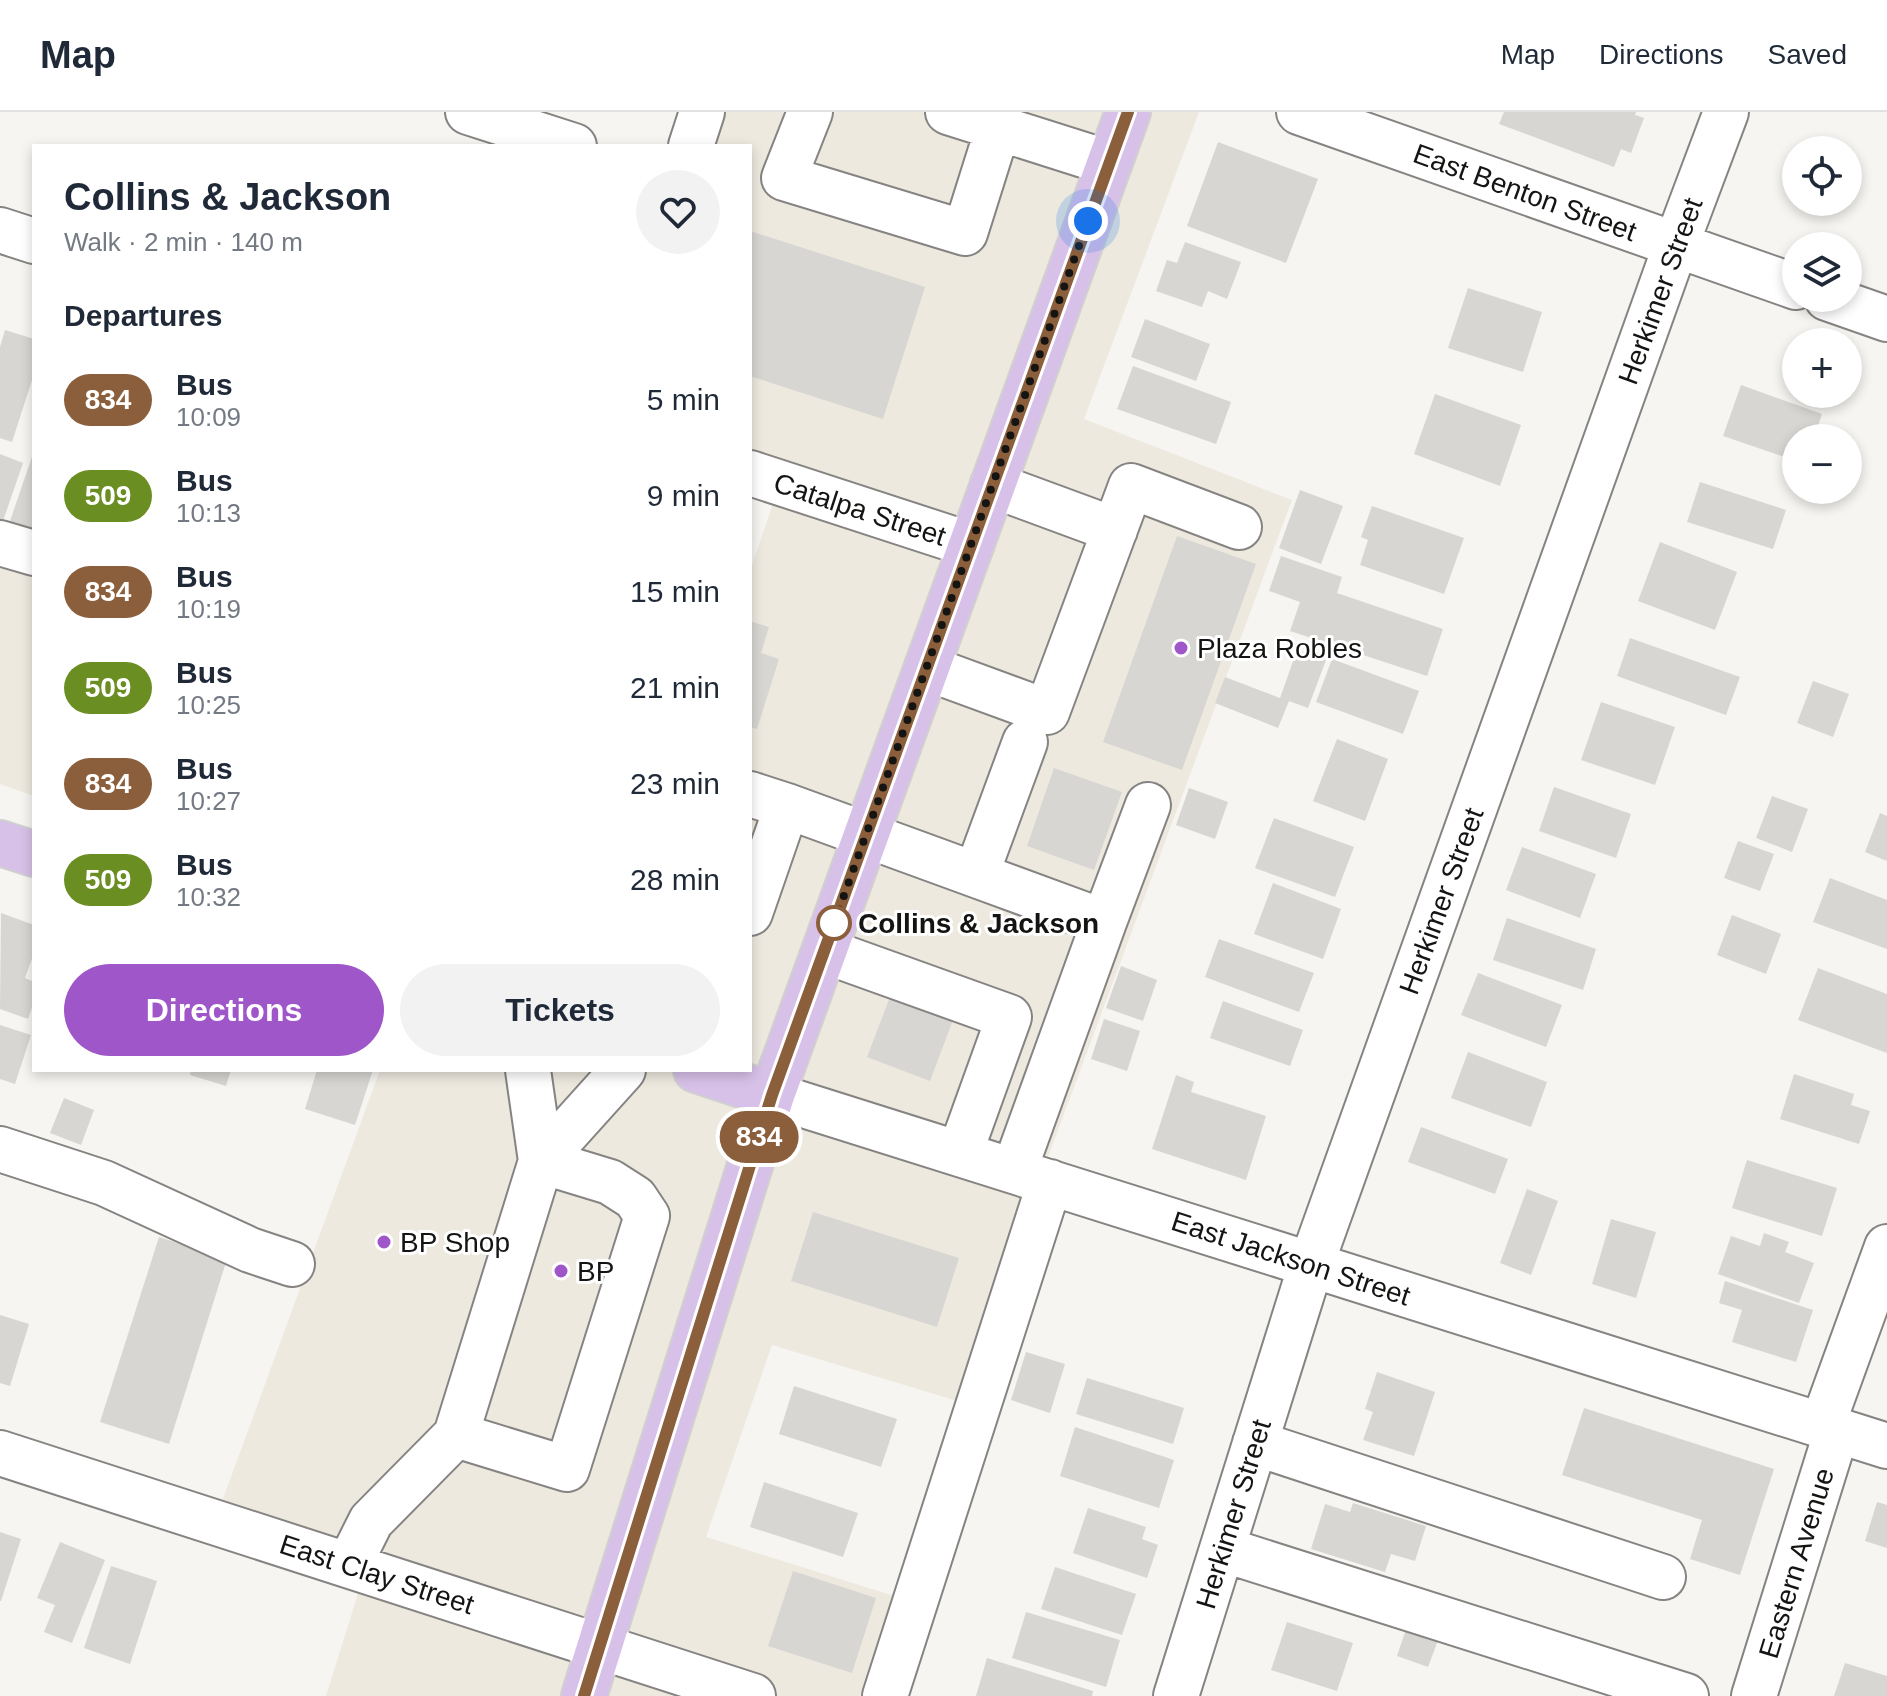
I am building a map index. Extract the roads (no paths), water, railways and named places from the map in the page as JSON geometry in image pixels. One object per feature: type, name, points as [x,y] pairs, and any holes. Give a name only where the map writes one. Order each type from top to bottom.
[{"type":"main road","points":[[584,1696],[772,1095],[1128,112]]},
{"type":"main road","points":[[0,843],[32,853]]},
{"type":"main road","name":"East Jackson Street","points":[[702,1072],[772,1095]]},
{"type":"street","points":[[468,112],[517,137],[561,144]]},
{"type":"street","points":[[692,144],[702,112]]},
{"type":"street","points":[[810,112],[784,178],[965,233],[998,128]]},
{"type":"street","points":[[948,112],[1109,163]]},
{"type":"street","name":"East Benton Street","points":[[1299,112],[1782,282]]},
{"type":"street","name":"Herkimer Street","points":[[1176,1696],[1311,1265],[1726,112]]},
{"type":"street","points":[[0,230],[32,240]]},
{"type":"street","points":[[1862,310],[1887,319]]},
{"type":"street","name":"Catalpa Street","points":[[752,474],[971,545]]},
{"type":"street","points":[[993,485],[1115,530]]},
{"type":"street","points":[[976,875],[1131,486],[1239,527]]},
{"type":"street","points":[[0,543],[32,552]]},
{"type":"street","points":[[927,668],[1036,727]]},
{"type":"street","points":[[754,887],[768,800],[1104,922]]},
{"type":"street","points":[[885,1696],[1104,922],[1148,805]]},
{"type":"street","points":[[825,951],[1009,1017],[960,1153]]},
{"type":"street","points":[[528,1072],[541,1161]]},
{"type":"street","points":[[349,1565],[371,1521],[456,1435],[541,1161],[621,1072]]},
{"type":"street","name":"East Jackson Street","points":[[772,1095],[1887,1446]]},
{"type":"street","points":[[0,1149],[104,1183],[250,1250],[292,1264]]},
{"type":"street","points":[[456,1435],[567,1469],[647,1216],[635,1198],[610,1182],[541,1161]]},
{"type":"street","name":"Eastern Avenue","points":[[1754,1696],[1830,1428],[1887,1247]]},
{"type":"street","points":[[1255,1443],[1663,1577]]},
{"type":"street","name":"East Clay Street","points":[[0,1453],[753,1696]]},
{"type":"street","points":[[1222,1549],[1686,1696]]},
{"type":"place","name":"Plaza Robles","points":[[1181,648]]},
{"type":"place","name":"Collins & Jackson","points":[[834,923]]},
{"type":"place","name":"BP Shop","points":[[384,1242]]},
{"type":"place","name":"BP","points":[[561,1271]]}]
